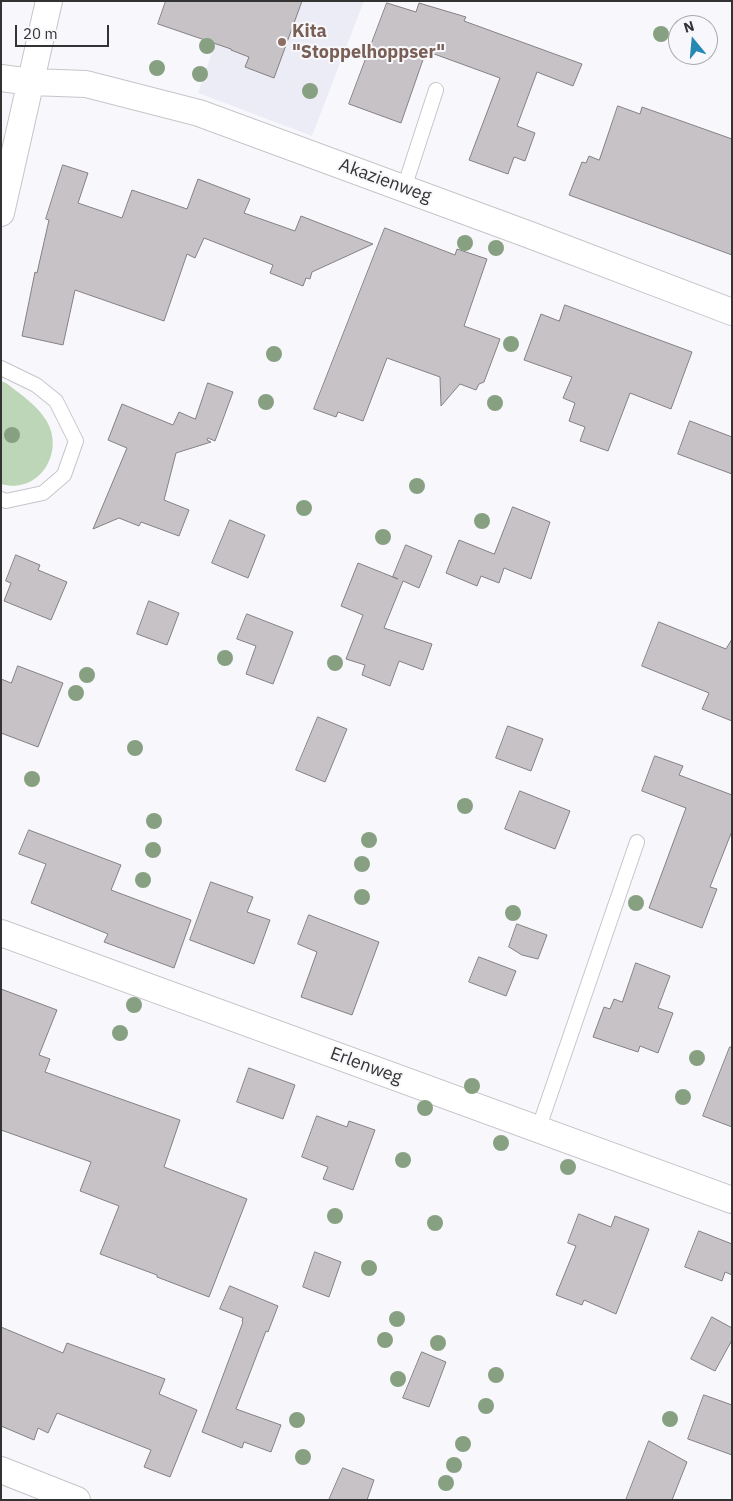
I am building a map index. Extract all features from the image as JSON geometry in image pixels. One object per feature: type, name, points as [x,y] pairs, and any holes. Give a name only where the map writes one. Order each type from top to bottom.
[{"type":"street","points":[[1,213],[48,1]]},
{"type":"street","name":"Akazienweg","points":[[1,78],[31,82],[86,84],[199,113],[732,312]]},
{"type":"street","name":"Erlenweg","points":[[1,933],[732,1200]]},
{"type":"street","points":[[1,1470],[77,1500]]},
{"type":"lane","points":[[404,188],[436,90]]},
{"type":"lane","points":[[1,368],[36,385],[56,401],[76,441],[64,475],[43,493],[6,501],[1,499]]},
{"type":"lane","points":[[538,1130],[637,842]]},
{"type":"shaded area","name":"Kita \"Stoppelhoppser\"","points":[[230,1],[364,1],[312,136],[198,93]]},
{"type":"green space","points":[[1,381],[22,395],[38,409],[46,420],[51,432],[53,445],[51,457],[37,477],[27,483],[15,486],[1,484]]},
{"type":"building","points":[[166,1],[302,1],[274,78],[245,67],[249,57],[158,24]]},
{"type":"building","points":[[387,3],[416,12],[419,3],[466,17],[464,21],[582,64],[573,86],[537,72],[517,126],[535,133],[525,161],[514,157],[508,174],[469,160],[500,78],[426,51],[401,123],[349,104]]},
{"type":"building","points":[[618,106],[640,114],[642,107],[732,139],[732,255],[569,195],[582,162],[586,163],[589,156],[599,160]]},
{"type":"building","points":[[63,165],[88,173],[78,203],[122,218],[132,190],[187,209],[198,179],[250,199],[244,213],[295,231],[301,216],[373,244],[312,272],[310,279],[306,278],[303,286],[270,273],[273,265],[204,238],[195,258],[187,254],[164,321],[75,290],[63,345],[22,336],[35,272],[37,273],[49,220],[46,219]]},
{"type":"building","points":[[385,228],[455,255],[457,249],[487,259],[464,326],[500,339],[484,382],[479,384],[476,390],[460,384],[441,406],[440,377],[387,358],[363,421],[338,412],[336,417],[314,409]]},
{"type":"building","points":[[565,305],[692,352],[671,409],[630,393],[608,451],[580,441],[585,427],[569,421],[575,403],[563,398],[572,377],[524,360],[541,314],[559,321]]},
{"type":"building","points":[[208,383],[233,392],[215,441],[208,438],[207,440],[211,442],[176,453],[164,500],[189,510],[179,536],[141,522],[139,526],[119,518],[93,529],[127,448],[108,440],[122,404],[173,425],[179,412],[195,419]]},
{"type":"building","points":[[690,421],[732,437],[732,474],[678,454]]},
{"type":"building","points":[[513,507],[550,522],[531,579],[504,568],[499,583],[481,576],[477,586],[446,573],[459,540],[494,554]]},
{"type":"building","points":[[230,520],[265,535],[248,578],[212,563]]},
{"type":"building","points":[[406,545],[432,556],[419,588],[403,581],[384,628],[432,644],[423,670],[399,661],[390,686],[362,675],[365,665],[346,659],[363,615],[341,606],[358,563],[393,577]]},
{"type":"building","points":[[16,555],[40,565],[38,570],[67,582],[51,620],[4,601],[11,583],[6,581]]},
{"type":"building","points":[[149,601],[179,613],[167,645],[137,634]]},
{"type":"building","points":[[247,614],[293,632],[273,684],[246,674],[256,646],[237,639]]},
{"type":"building","points":[[659,622],[726,649],[732,639],[732,721],[702,709],[709,693],[642,666]]},
{"type":"building","points":[[18,666],[63,683],[38,747],[1,733],[1,679],[11,683]]},
{"type":"building","points":[[318,717],[347,729],[325,782],[296,770]]},
{"type":"building","points":[[508,726],[543,739],[531,771],[496,758]]},
{"type":"building","points":[[655,756],[683,766],[679,775],[732,795],[732,831],[710,887],[717,889],[702,928],[649,908],[686,808],[642,791]]},
{"type":"building","points":[[520,791],[570,811],[555,849],[505,829]]},
{"type":"building","points":[[29,830],[121,865],[111,890],[191,920],[174,968],[104,942],[108,934],[31,903],[46,864],[19,854]]},
{"type":"building","points":[[211,882],[253,897],[247,912],[270,920],[254,964],[190,940]]},
{"type":"building","points":[[309,915],[379,942],[352,1015],[301,997],[317,952],[298,944]]},
{"type":"building","points":[[517,924],[547,935],[538,959],[522,955],[509,947]]},
{"type":"building","points":[[479,957],[516,971],[506,996],[469,982]]},
{"type":"building","points":[[636,963],[670,976],[658,1008],[673,1013],[658,1053],[640,1046],[638,1052],[593,1037],[604,1007],[610,1009],[614,999],[622,1002]]},
{"type":"building","points":[[1,989],[57,1010],[39,1055],[50,1059],[45,1072],[180,1120],[164,1167],[247,1199],[209,1297],[100,1254],[119,1206],[80,1191],[91,1162],[1,1130]]},
{"type":"building","points":[[730,1047],[732,1047],[732,1127],[703,1116]]},
{"type":"building","points":[[249,1068],[295,1085],[283,1119],[237,1102]]},
{"type":"building","points":[[317,1116],[347,1127],[349,1121],[375,1130],[353,1190],[323,1179],[328,1167],[302,1157]]},
{"type":"building","points":[[579,1214],[611,1227],[615,1216],[649,1229],[616,1314],[584,1300],[582,1305],[556,1295],[576,1246],[568,1243]]},
{"type":"building","points":[[699,1231],[732,1244],[732,1275],[725,1272],[722,1281],[685,1267]]},
{"type":"building","points":[[315,1252],[341,1262],[329,1297],[303,1287]]},
{"type":"building","points":[[230,1286],[278,1306],[268,1332],[266,1331],[236,1409],[281,1425],[271,1452],[244,1442],[242,1448],[202,1432],[243,1322],[243,1318],[220,1309]]},
{"type":"building","points":[[712,1317],[732,1328],[732,1340],[715,1371],[691,1359]]},
{"type":"building","points":[[1,1327],[63,1353],[67,1343],[165,1379],[159,1394],[197,1410],[170,1477],[144,1467],[151,1450],[57,1413],[48,1433],[38,1428],[34,1440],[1,1426]]},
{"type":"building","points":[[422,1352],[446,1362],[429,1407],[403,1398]]},
{"type":"building","points":[[704,1395],[732,1405],[732,1455],[688,1439]]},
{"type":"building","points":[[649,1441],[687,1462],[672,1500],[626,1500]]},
{"type":"building","points":[[343,1468],[374,1480],[367,1500],[329,1500]]},
{"type":"place","name":"Kita \"Stoppelhoppser\"","points":[[282,42]]}]
